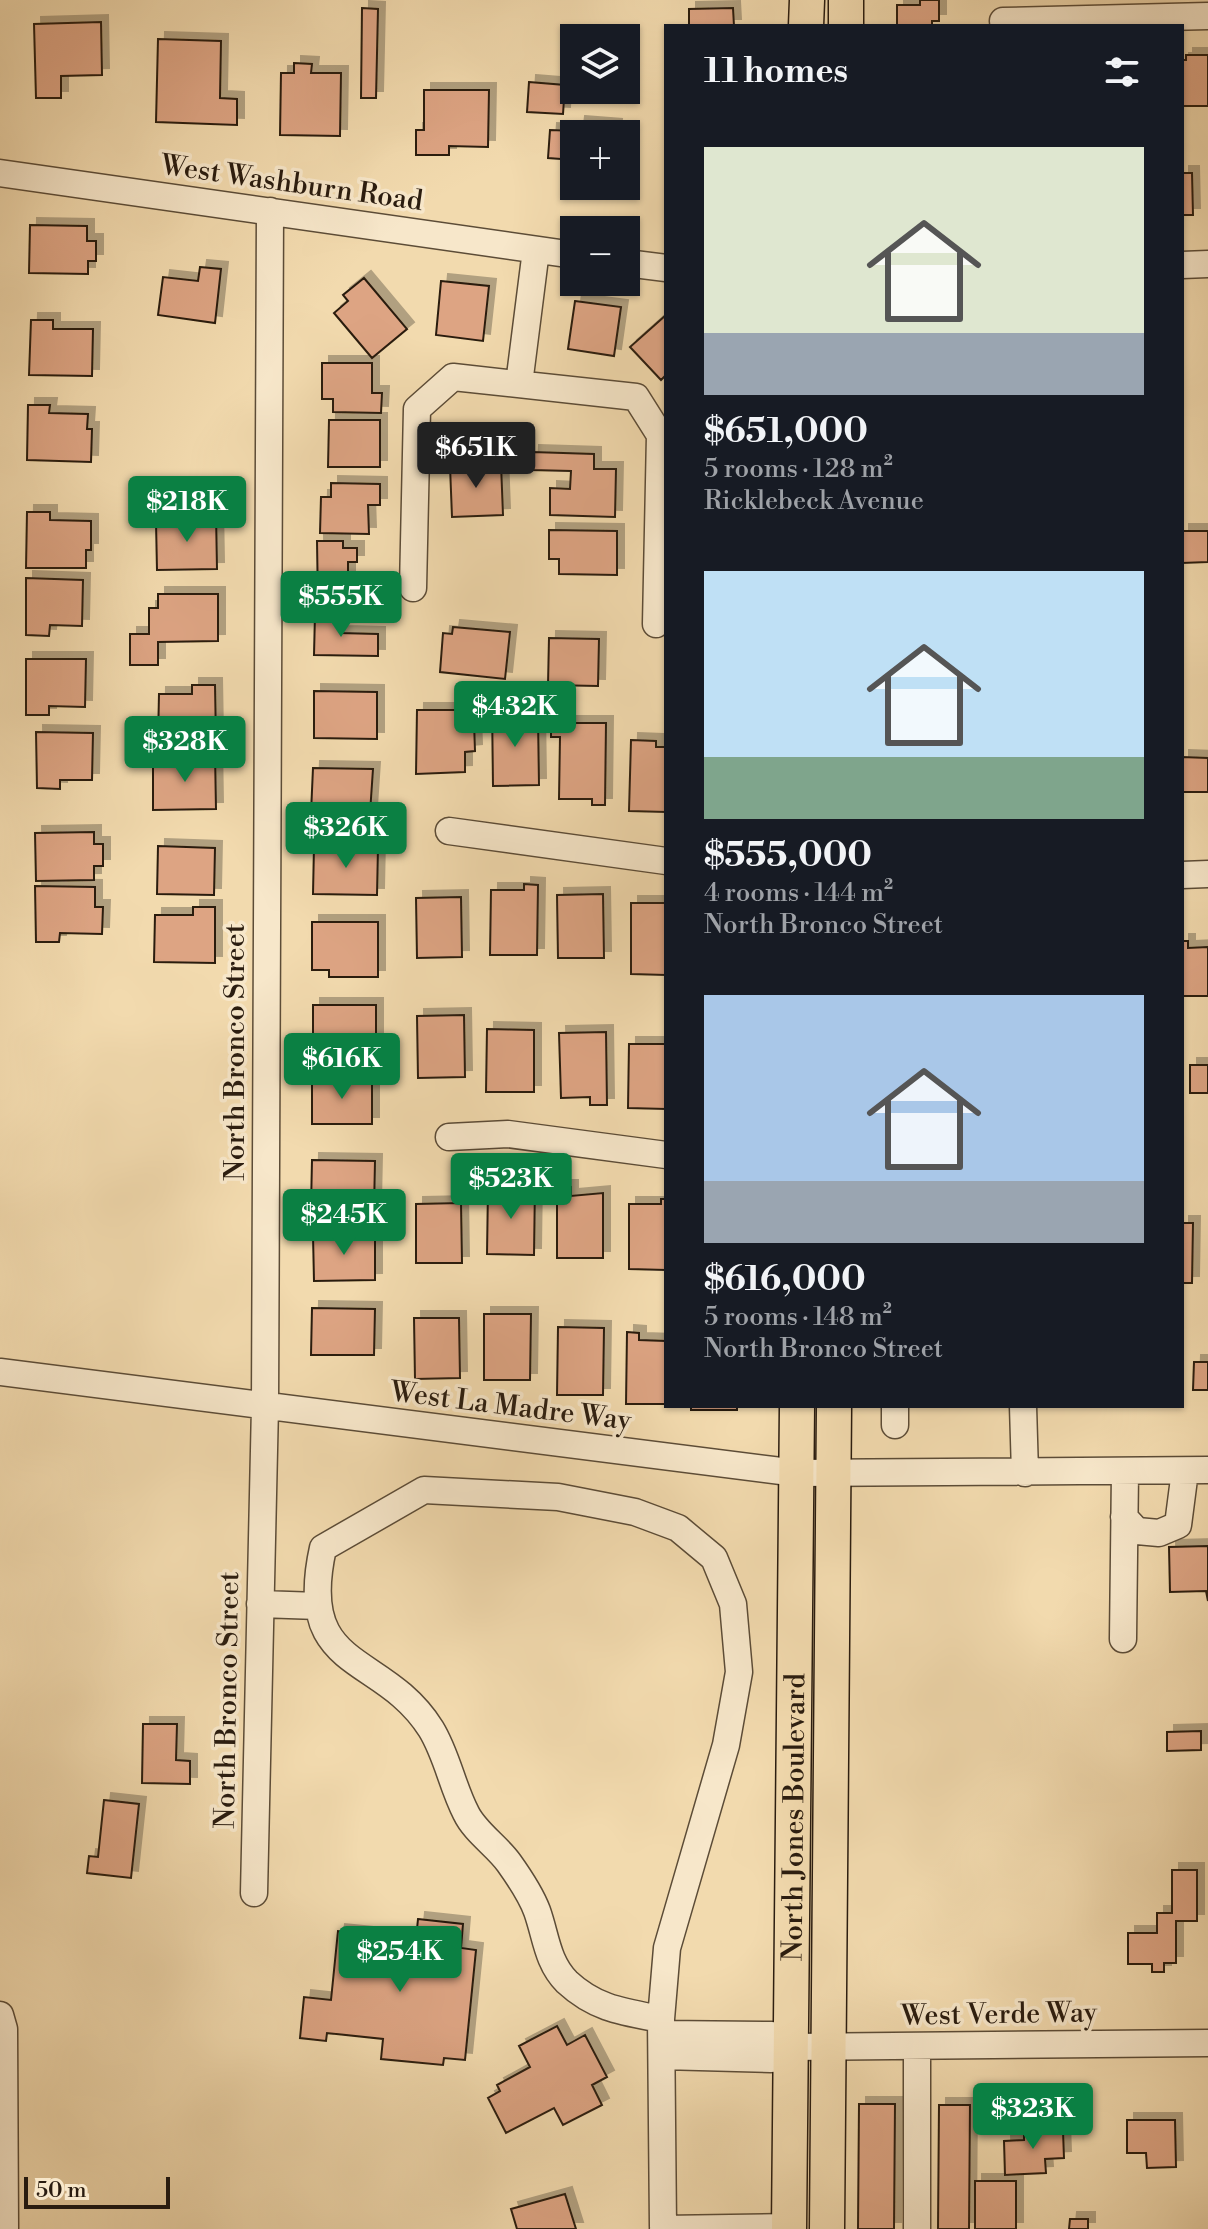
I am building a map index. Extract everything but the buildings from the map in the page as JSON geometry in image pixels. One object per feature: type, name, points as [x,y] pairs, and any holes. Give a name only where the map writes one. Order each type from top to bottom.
[{"type":"main road","points":[[806,24],[807,0]]},
{"type":"main road","points":[[846,0],[846,24]]},
{"type":"main road","name":"North Jones Boulevard","points":[[789,2228],[797,1408]]},
{"type":"main road","name":"North Jones Boulevard","points":[[827,2229],[834,1408]]},
{"type":"street","points":[[1003,21],[1208,16]]},
{"type":"street","name":"West Washburn Road","points":[[0,173],[560,253]]},
{"type":"street","name":"North Bronco Street","points":[[254,1893],[265,1406],[270,211]]},
{"type":"street","points":[[519,384],[536,250]]},
{"type":"street","points":[[1184,265],[1208,264]]},
{"type":"street","points":[[640,265],[664,268]]},
{"type":"street","points":[[413,588],[417,409],[453,377],[636,397],[660,435],[656,624]]},
{"type":"street","points":[[449,831],[664,861]]},
{"type":"street","points":[[1184,875],[1208,874]]},
{"type":"street","points":[[449,1137],[508,1134],[664,1155]]},
{"type":"street","name":"West La Madre Way","points":[[0,1372],[797,1473],[1196,1471]]},
{"type":"street","points":[[1023,1408],[1025,1473]]},
{"type":"street","points":[[1124,1517],[1137,1531],[1159,1533],[1178,1525],[1196,1471]]},
{"type":"street","points":[[1123,1639],[1125,1472]]},
{"type":"street","points":[[260,1604],[318,1606],[318,1573],[323,1548],[424,1490],[558,1497],[635,1512],[678,1528],[714,1558],[733,1604],[739,1672],[726,1745],[667,1948],[662,2036],[663,2228],[789,2228]]},
{"type":"street","name":"West Verde Way","points":[[318,1606],[325,1631],[345,1658],[415,1709],[432,1730],[466,1815],[515,1874],[536,1908],[549,1955],[566,1981],[602,2008],[662,2036],[771,2059],[791,2047],[1208,2043]]},
{"type":"street","points":[[0,2015],[4,2029],[5,2229]]},
{"type":"street","points":[[917,2046],[917,2229]]}]
